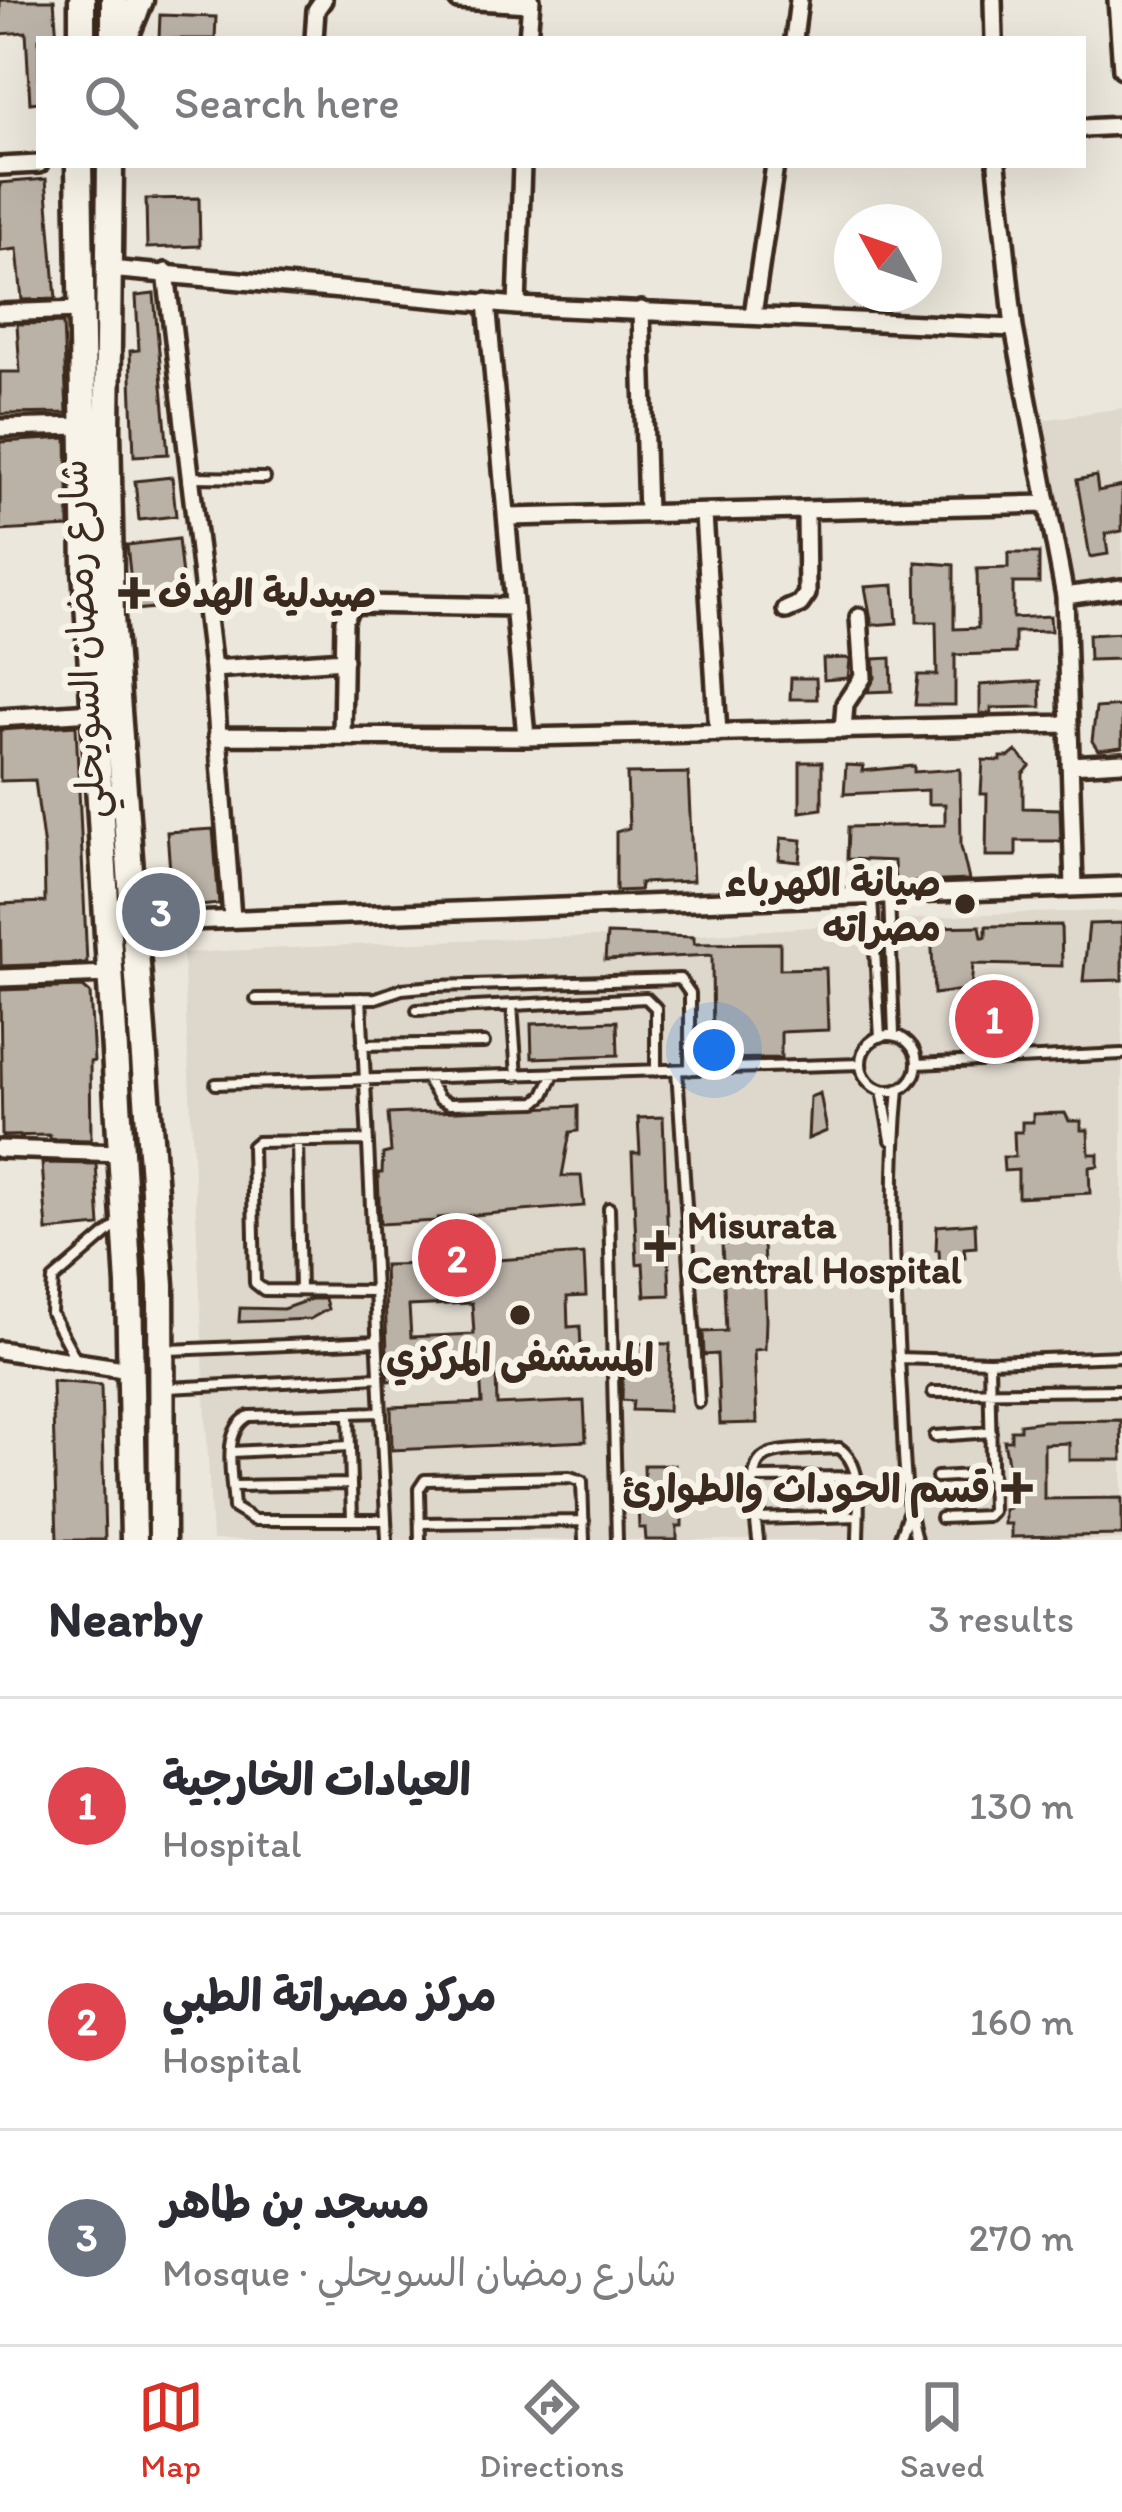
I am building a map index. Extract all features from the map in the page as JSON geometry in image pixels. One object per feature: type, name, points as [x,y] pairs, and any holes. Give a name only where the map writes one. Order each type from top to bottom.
[{"type":"main road","points":[[114,0],[114,36]]},
{"type":"main road","points":[[125,36],[140,0]]},
{"type":"main road","points":[[79,3],[82,36]]},
{"type":"main road","name":"شارع رمضان السويحلي","points":[[79,168],[92,712],[125,1217],[134,1540]]},
{"type":"main road","name":"شارع رمضان السويحلي","points":[[110,168],[106,430],[111,617],[136,923],[162,1350],[162,1540]]},
{"type":"street","points":[[314,36],[316,10],[322,0]]},
{"type":"street","points":[[458,0],[530,2],[528,36]]},
{"type":"street","points":[[794,36],[799,0]]},
{"type":"street","points":[[993,0],[994,36]]},
{"type":"street","points":[[1117,0],[1122,69]]},
{"type":"street","points":[[1086,128],[1122,126]]},
{"type":"street","points":[[0,166],[36,164]]},
{"type":"street","points":[[518,306],[522,168]]},
{"type":"street","points":[[753,315],[775,168]]},
{"type":"street","points":[[997,168],[1014,328],[1065,596],[1074,887]]},
{"type":"street","points":[[110,268],[518,306],[1014,328]]},
{"type":"street","points":[[166,272],[213,669],[232,918]]},
{"type":"street","points":[[487,302],[526,737]]},
{"type":"street","points":[[0,313],[79,310]]},
{"type":"street","points":[[641,310],[647,514]]},
{"type":"street","points":[[0,428],[83,426]]},
{"type":"street","points":[[509,517],[1048,504]]},
{"type":"street","points":[[786,610],[807,595],[806,512]]},
{"type":"street","points":[[704,515],[718,733]]},
{"type":"street","points":[[1065,596],[1122,589]]},
{"type":"street","points":[[343,736],[345,616],[354,605],[514,607]]},
{"type":"street","points":[[843,730],[845,704],[862,677],[860,617]]},
{"type":"street","points":[[213,669],[344,660]]},
{"type":"street","points":[[0,718],[92,712]]},
{"type":"street","points":[[217,736],[526,737],[1069,724]]},
{"type":"street","points":[[1070,765],[1122,762]]},
{"type":"street","points":[[136,923],[1122,886]]},
{"type":"street","points":[[0,978],[110,974]]},
{"type":"street","points":[[0,1149],[121,1153]]},
{"type":"street","points":[[0,1350],[130,1370]]},
{"type":"lane","points":[[189,477],[265,478]]},
{"type":"lane","points":[[881,896],[893,1035]]},
{"type":"lane","points":[[880,1036],[881,896]]},
{"type":"lane","points":[[256,999],[361,998],[435,986],[680,979],[690,992],[690,1070]]},
{"type":"lane","points":[[361,998],[387,1540]]},
{"type":"lane","points":[[417,1010],[651,999],[656,1008],[656,1071]]},
{"type":"lane","points":[[512,1005],[517,1076]]},
{"type":"lane","points":[[893,1035],[913,1049],[917,1064],[911,1079],[899,1089],[882,1090],[867,1081],[861,1064],[866,1047],[880,1036],[893,1035]]},
{"type":"lane","points":[[362,1045],[484,1043]]},
{"type":"lane","points":[[917,1064],[1122,1054]]},
{"type":"lane","points":[[216,1084],[861,1064]]},
{"type":"lane","points":[[677,1070],[699,1402]]},
{"type":"lane","points":[[426,1078],[449,1104],[536,1102],[554,1074]]},
{"type":"lane","points":[[899,1089],[893,1147],[899,1358],[908,1512],[916,1540]]},
{"type":"lane","points":[[882,1090],[893,1147]]},
{"type":"lane","points":[[367,1140],[257,1142],[250,1151],[255,1282],[264,1290],[374,1291]]},
{"type":"lane","points":[[297,1141],[300,1290]]},
{"type":"lane","points":[[609,1208],[617,1540]]},
{"type":"lane","points":[[78,1365],[51,1313],[53,1280],[125,1217]]},
{"type":"lane","points":[[162,1350],[377,1341]]},
{"type":"lane","points":[[899,1358],[989,1361],[1122,1356]]},
{"type":"lane","points":[[941,1518],[990,1514],[989,1361]]},
{"type":"lane","points":[[161,1388],[379,1376]]},
{"type":"lane","points":[[933,1392],[1122,1390]]},
{"type":"lane","points":[[380,1412],[249,1415],[233,1429],[234,1508],[246,1518],[386,1520]]},
{"type":"lane","points":[[349,1413],[352,1520]]},
{"type":"lane","points":[[935,1436],[991,1432]]},
{"type":"lane","points":[[232,1452],[350,1446]]},
{"type":"lane","points":[[758,1540],[755,1464],[766,1453],[839,1448],[851,1459],[856,1477],[858,1540]]},
{"type":"lane","points":[[937,1477],[992,1474]]},
{"type":"lane","points":[[420,1540],[419,1489],[425,1480],[570,1477],[582,1481],[584,1540]]},
{"type":"lane","points":[[754,1478],[856,1477]]},
{"type":"lane","points":[[233,1486],[351,1484]]},
{"type":"lane","points":[[899,1540],[908,1512]]},
{"type":"lane","points":[[755,1519],[858,1516]]},
{"type":"lane","points":[[420,1523],[584,1521]]},
{"type":"shaded area","points":[[1122,408],[1122,578],[1068,588],[1036,421]]},
{"type":"shaded area","name":"Misurata Central Hospital","points":[[1122,911],[1122,1540],[212,1540],[183,953],[700,935],[984,914]]},
{"type":"building","points":[[0,0],[54,0],[57,36],[36,36],[36,102],[30,103],[26,32],[0,34]]},
{"type":"building","points":[[160,15],[216,17],[215,36],[159,36]]},
{"type":"building","points":[[46,179],[56,299],[22,300],[17,249],[0,251],[0,183]]},
{"type":"building","points":[[199,198],[200,246],[147,248],[146,199]]},
{"type":"building","points":[[154,294],[168,454],[134,456],[130,351],[139,350],[136,296]]},
{"type":"building","points":[[63,323],[67,413],[0,414],[0,372],[20,372],[17,324]]},
{"type":"building","points":[[67,438],[69,527],[0,531],[0,442]]},
{"type":"building","points":[[1096,476],[1098,491],[1122,486],[1122,531],[1105,534],[1108,554],[1090,557],[1077,480]]},
{"type":"building","points":[[172,477],[176,516],[139,520],[135,481]]},
{"type":"building","points":[[178,539],[185,605],[134,610],[127,545]]},
{"type":"building","points":[[1008,553],[1039,553],[1039,583],[1013,583],[1013,618],[1050,616],[1051,631],[1015,632],[1015,653],[955,655],[955,705],[915,705],[918,675],[937,675],[936,622],[917,622],[916,562],[954,565],[954,629],[978,628],[977,569],[1008,568]]},
{"type":"building","points":[[894,585],[897,623],[872,625],[865,587]]},
{"type":"building","points":[[1122,633],[1122,659],[1089,660],[1088,635]]},
{"type":"building","points":[[891,658],[892,691],[867,692],[875,678],[874,659]]},
{"type":"building","points":[[823,659],[850,660],[848,678],[824,680]]},
{"type":"building","points":[[791,678],[816,678],[817,699],[790,699]]},
{"type":"building","points":[[1040,681],[1041,707],[991,708],[991,713],[980,714],[980,685]]},
{"type":"building","points":[[1122,706],[1122,747],[1098,750],[1092,741],[1096,708]]},
{"type":"building","points":[[76,725],[87,963],[1,966],[0,904],[45,902],[35,780],[0,781],[0,730]]},
{"type":"building","points":[[1016,751],[1030,766],[1023,774],[1023,808],[1060,809],[1061,841],[1016,841],[1016,856],[986,856],[983,760],[1001,761]]},
{"type":"building","points":[[800,762],[822,762],[822,809],[800,812]]},
{"type":"building","points":[[846,765],[863,766],[862,771],[914,766],[914,772],[960,769],[961,846],[969,880],[895,883],[894,861],[847,859],[848,827],[945,825],[945,804],[928,804],[928,790],[844,794]]},
{"type":"building","points":[[688,773],[693,881],[640,883],[640,890],[616,891],[616,832],[629,828],[627,774]]},
{"type":"building","points":[[213,829],[219,904],[163,910],[162,885],[171,884],[167,832]]},
{"type":"building","points":[[781,838],[802,840],[800,862],[779,860]]},
{"type":"building","points":[[1122,923],[1122,980],[1083,981],[1089,924]]},
{"type":"building","points":[[1061,925],[1062,966],[973,964],[971,989],[934,994],[931,927],[980,926],[986,937],[986,926]]},
{"type":"building","points":[[607,934],[694,937],[694,944],[780,943],[780,969],[826,968],[828,1030],[781,1032],[781,1058],[713,1059],[712,955],[605,960]]},
{"type":"building","points":[[83,987],[90,993],[94,1061],[90,1062],[91,1140],[2,1136],[0,990]]},
{"type":"building","points":[[617,1021],[618,1055],[532,1058],[531,1024]]},
{"type":"building","points":[[820,1093],[827,1131],[808,1139],[810,1097]]},
{"type":"building","name":"المستشفى المركزي","points":[[578,1106],[578,1131],[570,1132],[562,1176],[581,1176],[584,1206],[437,1218],[490,1235],[497,1260],[584,1254],[586,1296],[567,1297],[568,1327],[580,1326],[582,1372],[496,1376],[497,1405],[584,1401],[586,1441],[392,1450],[391,1407],[482,1403],[480,1370],[412,1373],[412,1380],[388,1381],[384,1265],[441,1264],[437,1221],[380,1224],[378,1173],[382,1173],[383,1154],[391,1152],[388,1114]],"holes":[[[472,1303],[474,1334],[411,1337],[409,1306]]]},
{"type":"building","points":[[1065,1113],[1069,1121],[1081,1121],[1081,1130],[1088,1130],[1089,1154],[1098,1154],[1098,1166],[1089,1167],[1090,1193],[1018,1197],[1018,1170],[1004,1171],[1003,1157],[1015,1157],[1014,1132],[1022,1132],[1022,1122],[1033,1122],[1033,1114]]},
{"type":"building","points":[[663,1117],[670,1295],[645,1296],[643,1263],[637,1264],[632,1153],[640,1153],[638,1118]]},
{"type":"building","points":[[42,1163],[96,1164],[100,1226],[47,1231]]},
{"type":"building","points":[[975,1223],[976,1247],[964,1248],[965,1257],[955,1258],[955,1265],[940,1267],[937,1226]]},
{"type":"building","points":[[763,1241],[766,1319],[765,1349],[754,1350],[757,1423],[720,1424],[717,1354],[704,1355],[703,1332],[726,1331],[722,1243]]},
{"type":"building","points":[[325,1299],[328,1309],[310,1319],[239,1322],[240,1308],[283,1309]]},
{"type":"building","points":[[634,1343],[670,1344],[668,1411],[632,1410],[633,1401],[622,1400],[623,1352],[634,1353]]},
{"type":"building","points":[[52,1381],[101,1385],[105,1540],[57,1540]]},
{"type":"building","points":[[1121,1420],[1122,1460],[1069,1460],[1069,1443],[1044,1444],[1044,1499],[1122,1498],[1122,1535],[1011,1537],[1011,1524],[1004,1524],[1004,1509],[1009,1508],[1013,1469],[1009,1469],[1004,1440],[1011,1440],[1011,1430],[1044,1421]]},
{"type":"building","points":[[644,1465],[674,1465],[674,1500],[682,1500],[677,1540],[646,1540],[645,1528],[639,1528],[638,1504],[645,1504]]},
{"type":"place","name":"صيدلية الهدف","points":[[134,593]]},
{"type":"place","name":"صيانة الكهرباء مصراته","points":[[965,904]]},
{"type":"place","name":"مسجد بن طاهر","points":[[161,912]]},
{"type":"place","name":"العيادات الخارجية","points":[[994,1019]]},
{"type":"place","name":"Misurata Central Hospital","points":[[660,1246]]},
{"type":"place","name":"مركز مصراتة الطبي","points":[[457,1258]]},
{"type":"place","name":"المستشفى المركزي","points":[[520,1315]]},
{"type":"place","name":"قسم الحوداث والطوارئ","points":[[1017,1488]]}]
